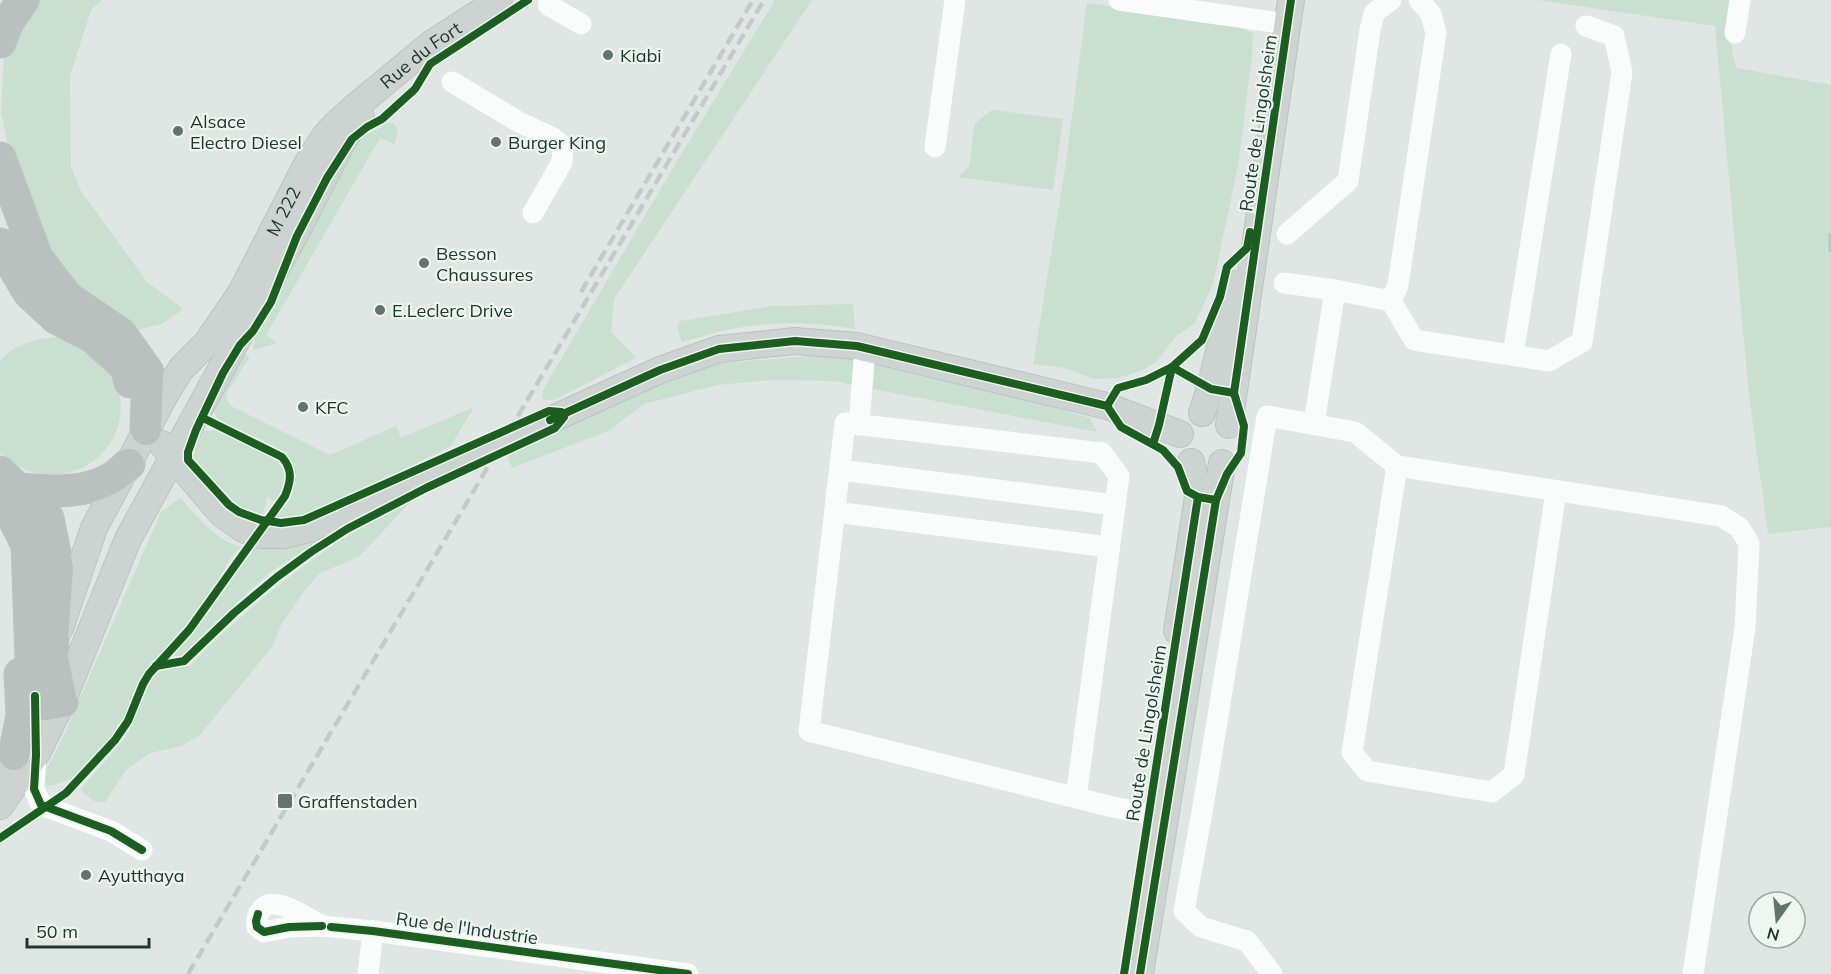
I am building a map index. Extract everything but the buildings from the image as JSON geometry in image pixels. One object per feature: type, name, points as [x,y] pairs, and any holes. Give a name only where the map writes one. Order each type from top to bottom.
[{"type":"highway","points":[[0,12],[14,0]]},
{"type":"highway","points":[[0,42],[8,22],[23,0]]},
{"type":"highway","points":[[0,158],[38,258],[68,298],[121,334],[148,372],[146,430]]},
{"type":"highway","points":[[0,244],[29,293],[56,318],[93,337],[126,367],[146,430]]},
{"type":"highway","points":[[6,485],[61,492],[110,479],[129,464]]},
{"type":"highway","points":[[6,485],[48,518],[58,568],[49,699],[32,689],[27,545],[4,499],[6,485]]},
{"type":"highway","points":[[0,525],[15,552],[22,716],[17,761]]},
{"type":"main road","name":"Rue du Fort","points":[[373,92],[431,44],[499,0]]},
{"type":"main road","name":"Route de Lingolsheim","points":[[1202,413],[1211,389],[1228,309],[1247,248],[1284,8]]},
{"type":"main road","name":"Route de Lingolsheim","points":[[1140,974],[1222,463],[1232,450],[1233,433],[1246,419],[1284,8]]},
{"type":"main road","name":"M 222","points":[[52,653],[94,528],[146,430],[181,369],[206,344],[241,293],[296,185],[325,136],[373,92]]},
{"type":"main road","name":"M 222","points":[[172,457],[284,255],[345,137],[369,110],[373,92]]},
{"type":"main road","points":[[146,430],[159,441],[222,514],[253,532],[285,535],[309,529],[660,370],[719,349],[795,341],[865,348],[1107,406],[1180,434],[1188,420],[1202,413],[1246,419]]},
{"type":"main road","name":"Route de Lingolsheim","points":[[1124,974],[1198,497],[1191,462],[1181,450],[1180,434]]},
{"type":"main road","points":[[0,806],[17,761],[128,539],[172,457]]},
{"type":"main road","points":[[1191,462],[1207,467],[1222,463]]},
{"type":"street","points":[[935,147],[955,0]]},
{"type":"street","points":[[1119,0],[1284,8]]},
{"type":"street","points":[[1287,234],[1348,181],[1370,30],[1374,13],[1390,0]]},
{"type":"street","points":[[1390,301],[1398,285],[1436,33],[1431,14],[1419,0]]},
{"type":"street","points":[[1736,33],[1740,0]]},
{"type":"street","points":[[548,4],[581,24]]},
{"type":"street","points":[[1284,283],[1390,301],[1414,340],[1549,361],[1582,342],[1622,72],[1614,36],[1586,26]]},
{"type":"street","points":[[1514,356],[1560,54]]},
{"type":"street","points":[[452,82],[560,144],[564,156],[562,162],[533,213]]},
{"type":"street","points":[[1314,424],[1335,290]]},
{"type":"street","points":[[859,425],[865,348]]},
{"type":"street","points":[[1272,974],[1247,942],[1201,927],[1184,911],[1206,790],[1246,419],[1314,424],[1355,432],[1397,466],[1721,516],[1740,528],[1749,544],[1745,628],[1692,974]]},
{"type":"street","points":[[1076,798],[1119,476],[1102,453],[845,423],[809,731],[1076,798],[1149,814]]},
{"type":"street","points":[[1397,466],[1352,752],[1367,771],[1492,792],[1514,775],[1556,491]]},
{"type":"street","points":[[840,470],[1115,505]]},
{"type":"street","points":[[835,512],[1109,547]]},
{"type":"street","points":[[17,761],[41,805],[111,831],[142,850]]},
{"type":"street","name":"Rue de l'Industrie","points":[[322,926],[374,931],[688,974]]},
{"type":"street","points":[[368,974],[374,931]]},
{"type":"green space","points":[[32,0],[102,0],[91,10],[70,76],[71,167],[81,191],[147,282],[183,309],[162,324],[137,330],[121,325],[71,292],[18,194],[1,112],[4,52]]},
{"type":"green space","points":[[775,0],[812,0],[614,299],[611,332],[636,358],[554,400],[542,398],[544,388]]},
{"type":"green space","points":[[1538,0],[1731,0],[1727,24],[1736,68],[1831,85],[1831,528],[1768,534],[1749,395],[1715,26]]},
{"type":"green space","points":[[1087,3],[1237,24],[1253,34],[1238,166],[1213,284],[1195,323],[1176,336],[1157,361],[1143,370],[1118,378],[1094,379],[1064,368],[1033,364],[1065,169]]},
{"type":"green space","points":[[992,110],[1063,119],[1053,190],[959,177],[969,166],[975,123]]},
{"type":"green space","points":[[386,122],[393,123],[397,128],[394,144],[380,138],[266,335],[277,343],[253,350],[255,336],[285,280],[304,232],[360,136],[374,131]]},
{"type":"green space","points":[[853,304],[855,329],[812,324],[766,324],[730,329],[682,342],[677,327],[680,321],[773,306]]},
{"type":"green space","points":[[58,337],[81,346],[109,367],[119,390],[120,417],[114,436],[104,451],[90,463],[74,471],[56,475],[37,473],[15,465],[0,452],[0,361],[26,343]]},
{"type":"green space","points":[[240,352],[250,357],[226,394],[228,402],[233,407],[330,455],[396,426],[401,438],[474,407],[450,447],[315,512],[293,518],[275,518],[291,490],[293,473],[290,462],[285,455],[268,443],[218,421],[213,408]]},
{"type":"green space","points":[[810,356],[854,359],[852,385],[835,381],[772,380],[717,385],[644,404],[610,430],[512,468],[507,455],[694,370],[721,363]]},
{"type":"green space","points":[[874,363],[986,388],[1090,418],[1097,432],[873,389]]},
{"type":"green space","points":[[218,430],[258,448],[279,464],[284,474],[282,487],[274,502],[267,496],[263,516],[251,514],[230,501],[210,482],[185,452],[196,432]]},
{"type":"green space","points":[[180,498],[215,534],[241,547],[231,557],[218,581],[181,631],[142,677],[123,720],[85,769],[70,779],[53,785],[38,786],[64,735],[161,512]]},
{"type":"green space","points":[[414,498],[359,557],[320,573],[282,623],[272,647],[200,735],[182,746],[150,753],[126,770],[105,802],[94,801],[80,790],[127,736],[140,702],[156,673],[174,666],[190,666],[236,621],[319,555]]},
{"type":"green space","points":[[319,537],[320,540],[269,573],[182,656],[175,656],[175,652],[254,548],[287,547]]},
{"type":"waterway","points":[[1831,235],[1831,250]]},
{"type":"railway","points":[[581,292],[753,0]]},
{"type":"railway","points":[[188,974],[764,0]]},
{"type":"cycle path","points":[[528,0],[430,64],[415,89],[382,119],[352,139],[327,178],[297,236],[271,302],[223,373],[196,430],[188,452],[188,460],[229,505],[239,512],[261,520],[281,523],[304,520],[549,411],[561,412]]},
{"type":"cycle path","points":[[550,420],[660,370],[719,349],[795,341],[857,346],[1107,406],[1121,427],[1163,450],[1178,467],[1187,491],[1198,497],[1216,500],[1227,474],[1241,453],[1244,426],[1234,393],[1291,0]]},
{"type":"cycle path","points":[[1107,406],[1118,388],[1146,380],[1172,367],[1202,340],[1220,297],[1227,267],[1247,248],[1250,232]]},
{"type":"cycle path","points":[[1153,444],[1172,367],[1211,389],[1234,393]]},
{"type":"cycle path","points":[[156,666],[184,661],[234,613],[277,577],[347,529],[426,488],[555,428],[564,417]]},
{"type":"cycle path","points":[[0,838],[66,793],[115,740],[128,721],[149,674],[189,630],[285,496],[290,476],[288,466],[282,457],[203,418]]},
{"type":"cycle path","points":[[1124,974],[1198,497]]},
{"type":"cycle path","points":[[1140,974],[1216,500]]},
{"type":"cycle path","points":[[35,696],[34,789],[41,805],[111,831],[142,850]]},
{"type":"cycle path","points":[[258,914],[257,927],[264,932],[289,927],[322,926]]},
{"type":"cycle path","points":[[331,927],[688,974]]},
{"type":"place","name":"Kiabi","points":[[608,55]]},
{"type":"place","name":"Alsace Electro Diesel","points":[[178,131]]},
{"type":"place","name":"Burger King","points":[[496,142]]},
{"type":"place","name":"Besson Chaussures","points":[[424,263]]},
{"type":"place","name":"E.Leclerc Drive","points":[[380,310]]},
{"type":"place","name":"KFC","points":[[303,407]]},
{"type":"place","name":"Graffenstaden","points":[[285,801]]},
{"type":"place","name":"Ayutthaya","points":[[86,875]]}]
